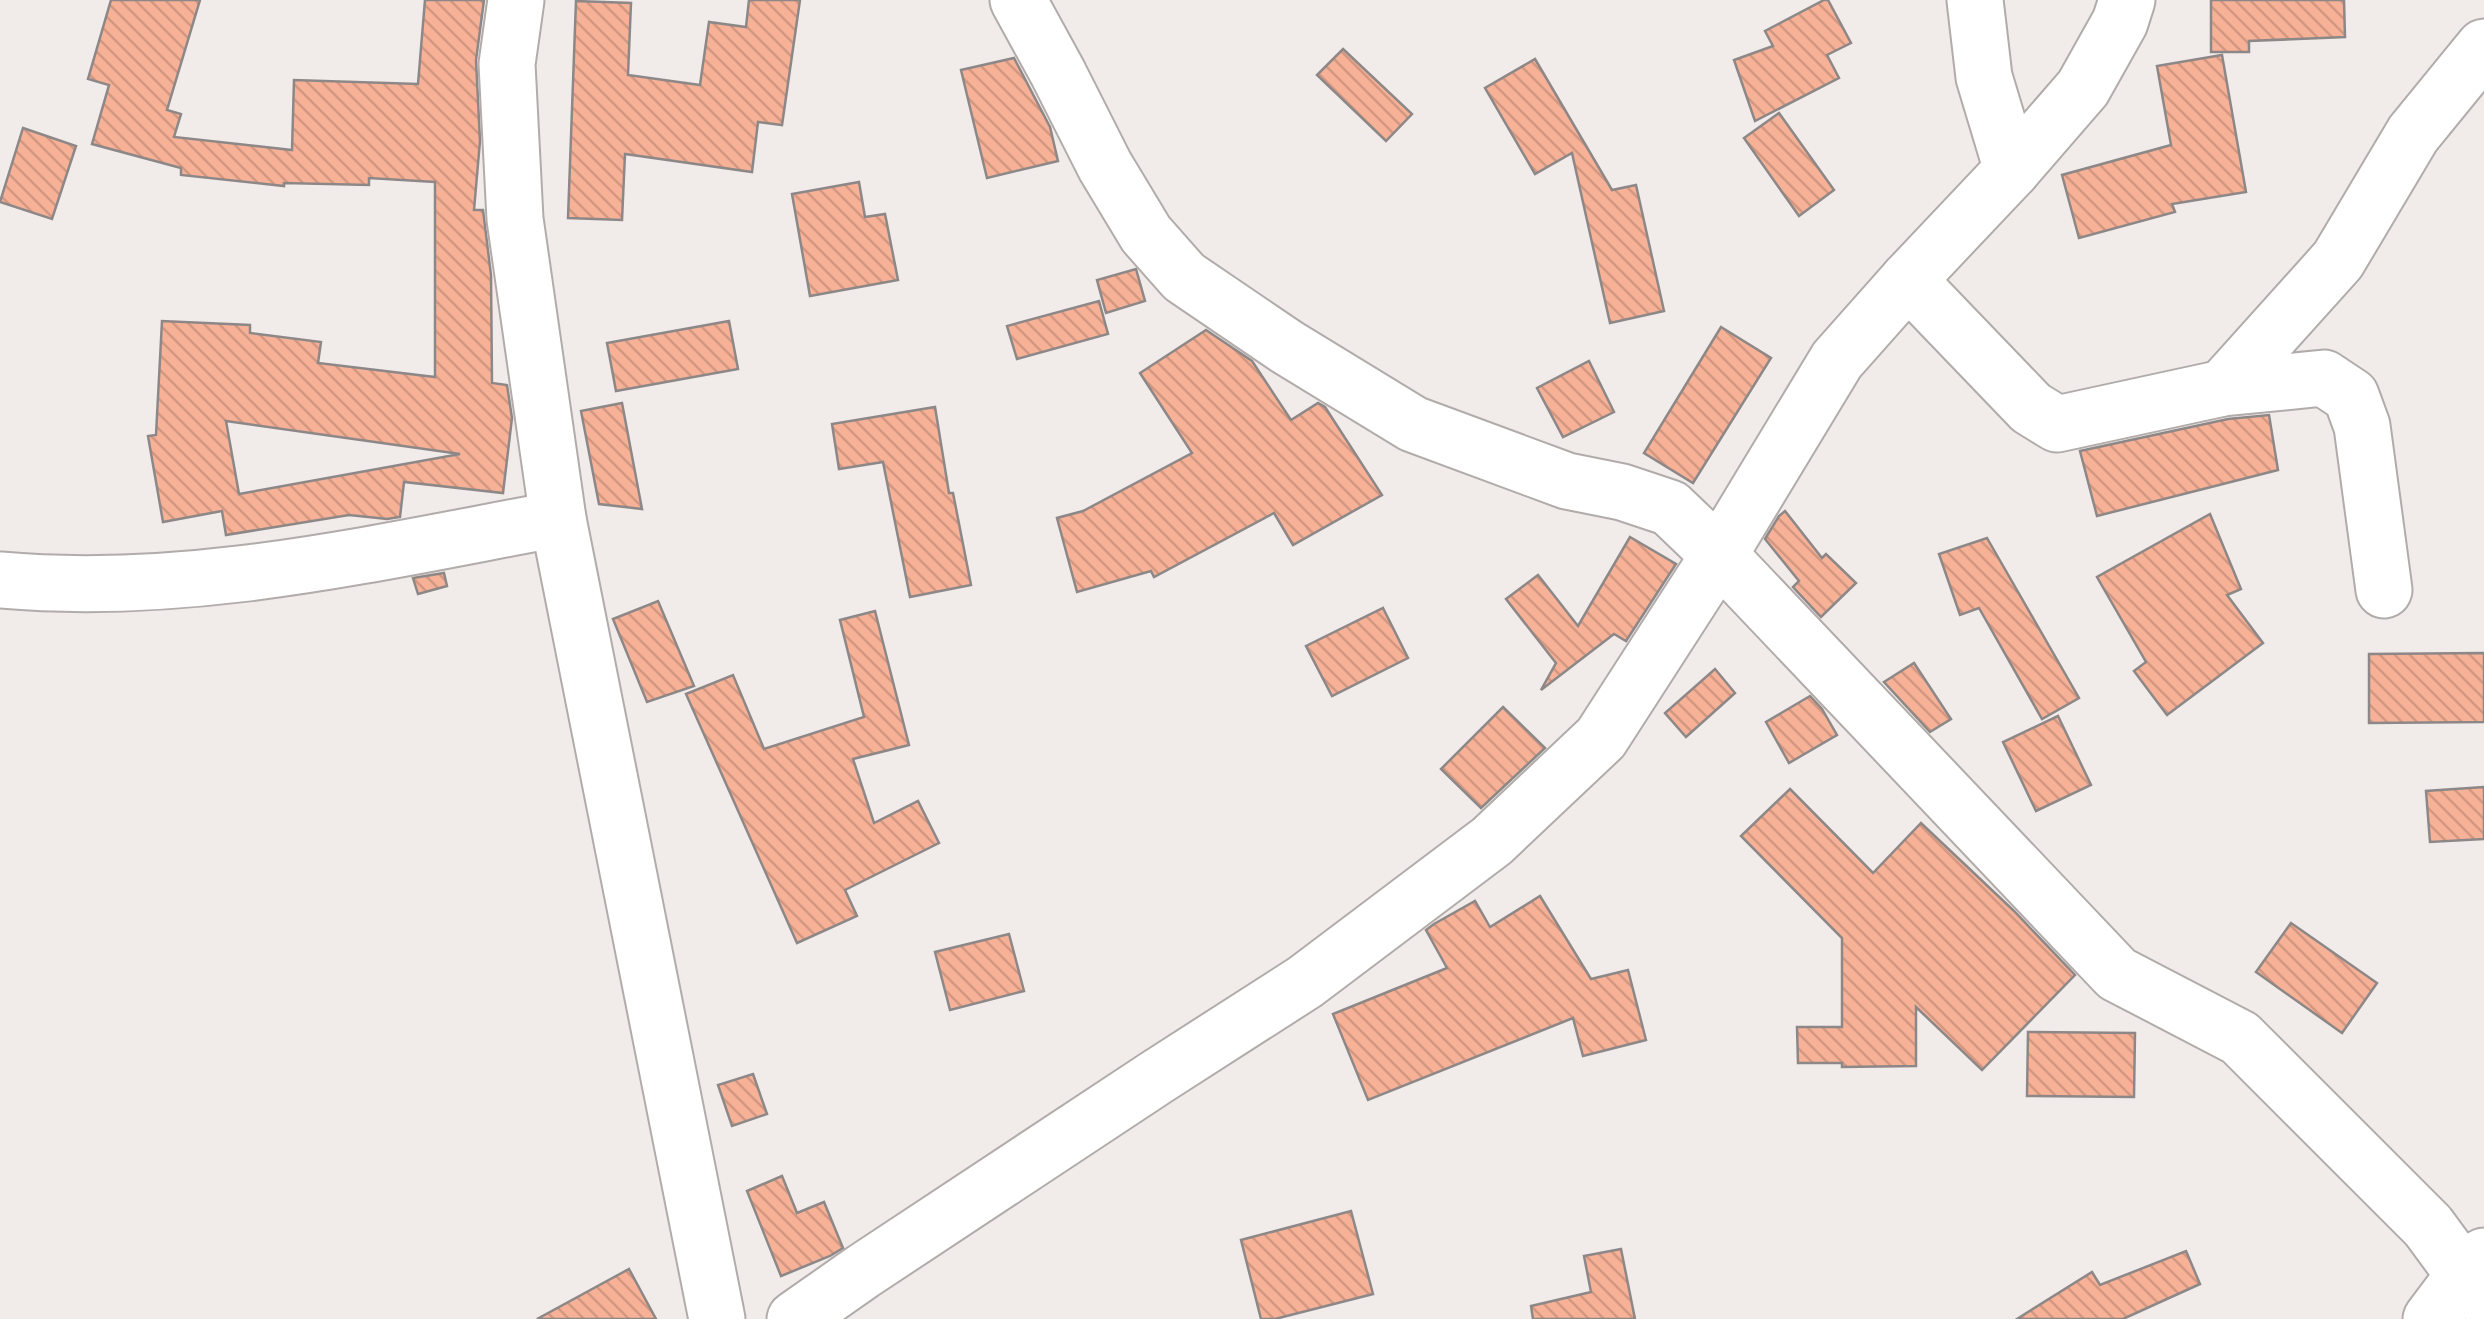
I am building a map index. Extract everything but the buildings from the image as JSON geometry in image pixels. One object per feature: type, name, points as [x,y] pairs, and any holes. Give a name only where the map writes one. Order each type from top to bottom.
[{"type":"street","points":[[516,0],[508,64],[515,219],[558,519],[717,1319]]},
{"type":"street","points":[[1018,0],[1104,166],[1146,234],[1184,277],[1287,347],[1413,424],[1567,481],[1622,492],[1670,508],[1719,554],[2117,974],[2240,1038],[2477,1276],[2431,1319]]},
{"type":"street","points":[[1975,0],[1984,77],[2012,170]]},
{"type":"street","points":[[795,1319],[1305,982],[1492,841],[1601,738],[1837,360],[2083,88],[2128,0]]},
{"type":"street","points":[[2223,388],[2338,260],[2412,134],[2484,47]]},
{"type":"street","points":[[1908,280],[2031,408],[2057,424],[2223,388],[2324,378],[2351,396],[2362,426],[2384,590]]},
{"type":"street","points":[[0,580],[156,583],[303,566],[558,519]]}]
